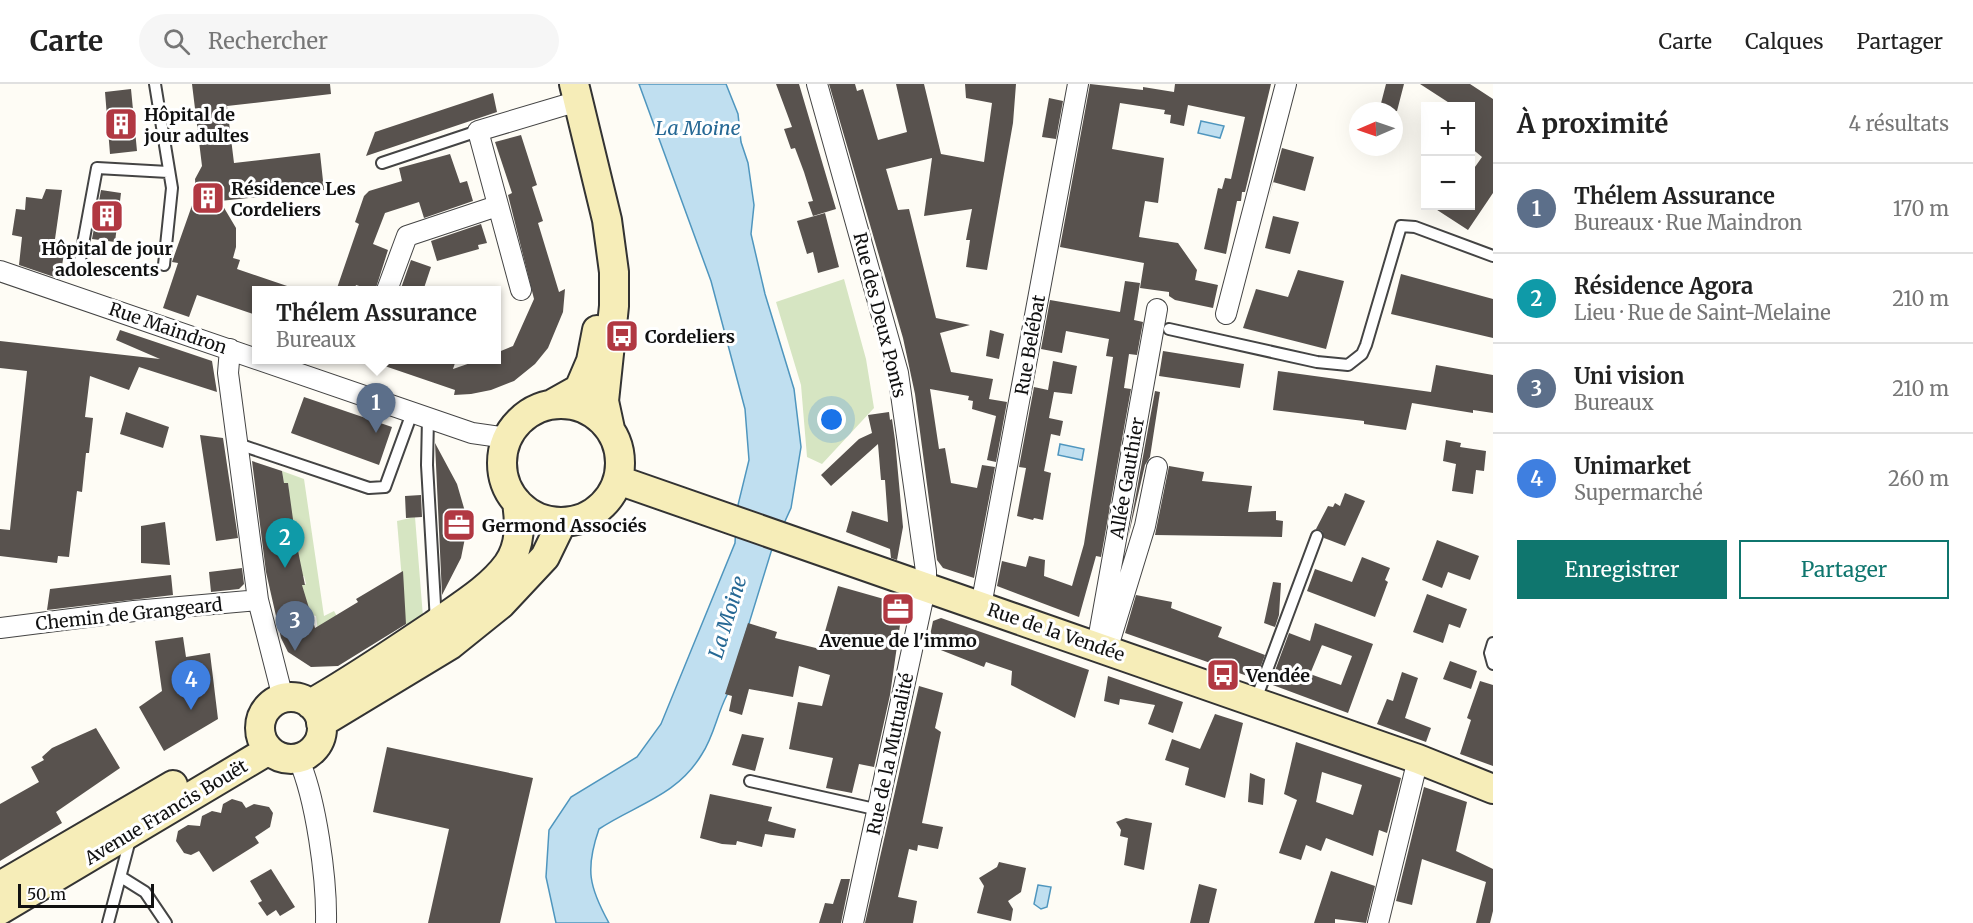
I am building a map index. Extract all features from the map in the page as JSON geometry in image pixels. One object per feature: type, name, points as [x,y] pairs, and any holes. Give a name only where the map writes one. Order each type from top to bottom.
[{"type":"main road","points":[[566,91],[608,220],[614,272],[614,316],[604,401],[610,429],[620,452],[618,480],[607,501],[587,517],[562,522],[545,519],[517,502],[507,490],[502,472],[502,455],[507,438],[526,415],[579,389],[591,361],[598,323],[601,283],[592,215],[566,91]]},
{"type":"main road","points":[[554,403],[585,409],[597,416],[610,429]]},
{"type":"main road","name":"Rue de la Vendée","points":[[618,480],[926,585],[1418,759],[1493,788]]},
{"type":"main road","points":[[305,708],[352,680],[436,623],[495,578],[509,563],[517,544],[520,525],[517,502]]},
{"type":"main road","points":[[305,708],[319,741],[314,749],[298,758],[287,759],[265,742],[262,716],[267,708],[305,708],[450,645],[501,604],[545,557],[562,522]]},
{"type":"main road","name":"Avenue Francis Bouët","points":[[0,910],[132,832],[265,742]]},
{"type":"main road","name":"Avenue Francis Bouët","points":[[0,886],[265,742]]},
{"type":"street","name":"Rue des Deux Ponts","points":[[817,84],[898,373],[919,516],[926,585]]},
{"type":"street","name":"Rue Belébat","points":[[981,606],[1078,84]]},
{"type":"street","points":[[1226,314],[1286,84]]},
{"type":"street","points":[[522,290],[478,131],[566,91]]},
{"type":"street","points":[[389,286],[406,236],[497,206]]},
{"type":"street","name":"Rue Maindron","points":[[0,271],[230,350],[252,355]]},
{"type":"street","name":"Allée Gauthier","points":[[1102,648],[1156,309]]},
{"type":"street","points":[[230,350],[228,373],[258,600],[305,708]]},
{"type":"street","name":"Rue Maindron","points":[[290,364],[307,368],[420,415],[472,433],[507,438]]},
{"type":"street","points":[[1102,648],[1145,526],[1157,467]]},
{"type":"street","name":"Rue de la Mutualité","points":[[853,923],[926,585]]},
{"type":"street","name":"Chemin de Grangeard","points":[[0,628],[134,611],[258,600]]},
{"type":"street","points":[[298,758],[304,773],[316,827],[327,903],[326,923]]},
{"type":"street","points":[[1378,923],[1418,759]]},
{"type":"lane","points":[[155,84],[172,188],[164,265]]},
{"type":"lane","points":[[382,163],[478,131]]},
{"type":"lane","points":[[78,272],[97,168],[168,172]]},
{"type":"lane","points":[[1169,329],[1317,362],[1348,365],[1362,354],[1366,345],[1401,226],[1415,227],[1493,256]]},
{"type":"lane","points":[[238,444],[369,488],[385,487],[420,415]]},
{"type":"lane","points":[[420,415],[427,465],[436,623]]},
{"type":"lane","points":[[1255,702],[1317,536]]},
{"type":"lane","points":[[1493,643],[1490,653],[1493,664]]},
{"type":"lane","points":[[750,781],[879,810]]},
{"type":"lane","points":[[108,923],[132,832]]},
{"type":"lane","points":[[121,877],[145,892],[166,923]]},
{"type":"green space","points":[[844,279],[866,359],[874,408],[822,464],[807,457],[801,385],[776,302]]},
{"type":"green space","points":[[282,471],[304,479],[324,616],[334,611],[339,620],[318,631],[316,616],[308,614],[302,585],[306,584],[304,576],[300,576],[297,546],[294,546],[288,483],[284,483]]},
{"type":"green space","points":[[415,517],[423,617],[406,628],[397,521]]},
{"type":"water","name":"La Moine","points":[[639,84],[726,84],[738,114],[741,142],[748,163],[754,205],[751,234],[765,294],[794,389],[801,447],[791,508],[771,552],[727,695],[706,747],[692,768],[668,790],[599,829],[592,856],[591,878],[597,899],[609,923],[556,923],[546,877],[549,830],[571,797],[637,757],[661,724],[735,543],[737,509],[749,460],[745,409],[711,281]]},
{"type":"water","points":[[1201,121],[1224,126],[1220,138],[1198,133]]},
{"type":"water","points":[[1060,444],[1084,449],[1082,460],[1058,455]]},
{"type":"water","points":[[1038,885],[1051,887],[1047,907],[1041,909],[1034,904]]},
{"type":"building","name":"Résidence Les Cordeliers","points":[[192,84],[330,84],[331,94],[227,106],[234,163],[320,153],[324,190],[220,201],[236,228],[236,247],[233,258],[240,260],[237,269],[287,286],[252,286],[252,314],[197,295],[189,317],[163,308],[178,263],[172,262],[196,194],[195,179],[202,166]]},
{"type":"building","points":[[776,84],[799,84],[836,209],[813,216],[808,202],[813,201],[804,172],[795,148],[791,149],[784,129],[792,127]]},
{"type":"building","points":[[829,84],[855,84],[857,91],[863,89],[878,140],[907,132],[896,84],[924,84],[941,154],[984,162],[992,103],[966,98],[965,84],[1016,84],[1013,123],[987,270],[966,267],[970,240],[966,240],[972,209],[924,216],[932,158],[886,169],[898,210],[909,209],[936,318],[970,325],[940,333],[951,372],[993,379],[989,399],[1007,402],[996,462],[987,460],[996,416],[972,409],[973,401],[968,400],[969,396],[930,389],[939,449],[945,448],[951,483],[977,488],[982,465],[995,467],[974,578],[943,568],[937,560],[915,394],[903,338]]},
{"type":"building","points":[[1090,84],[1143,90],[1143,87],[1174,92],[1175,84],[1271,84],[1245,192],[1242,192],[1241,201],[1237,201],[1226,254],[1204,249],[1218,188],[1222,189],[1225,178],[1231,179],[1245,117],[1188,105],[1184,126],[1170,123],[1171,115],[1164,114],[1165,110],[1120,103],[1112,149],[1164,158],[1158,203],[1145,201],[1139,237],[1178,243],[1197,270],[1195,280],[1218,285],[1213,308],[1175,300],[1169,296],[1169,292],[1140,288],[1144,263],[1060,247]]},
{"type":"building","points":[[1386,84],[1404,84],[1399,102],[1381,102]]},
{"type":"building","points":[[1420,84],[1470,84],[1493,99],[1493,193],[1468,230],[1437,210],[1475,210],[1475,167],[1482,157],[1475,151],[1475,102],[1448,102]]},
{"type":"building","name":"Hôpital de jour adultes","points":[[131,89],[137,151],[110,154],[105,92]]},
{"type":"building","points":[[493,93],[497,112],[366,156],[375,132]]},
{"type":"building","points":[[1049,98],[1063,101],[1056,139],[1042,137]]},
{"type":"building","points":[[521,135],[537,185],[532,187],[543,221],[538,223],[559,292],[565,289],[563,312],[548,348],[535,364],[514,381],[491,390],[454,395],[455,390],[379,364],[455,364],[453,369],[467,364],[501,364],[501,351],[513,346],[534,299],[508,195],[512,193],[495,142]]},
{"type":"building","points":[[1282,148],[1314,157],[1305,191],[1273,182]]},
{"type":"building","points":[[450,154],[460,183],[467,181],[473,201],[424,218],[419,202],[385,213],[373,244],[388,250],[377,286],[338,286],[359,224],[355,222],[364,196],[369,191],[402,181],[399,168]]},
{"type":"building","points":[[46,189],[62,190],[55,239],[66,240],[60,279],[19,265],[22,237],[12,235],[16,209],[25,210],[26,197],[42,199]]},
{"type":"building","name":"Hôpital de jour adolescents","points":[[101,190],[121,193],[115,242],[92,239]]},
{"type":"building","points":[[825,213],[839,267],[818,273],[813,252],[807,254],[797,221]]},
{"type":"building","points":[[1273,216],[1299,222],[1290,254],[1265,248]]},
{"type":"building","points":[[481,224],[487,243],[478,245],[479,249],[437,261],[431,241]]},
{"type":"building","points":[[411,260],[431,267],[425,286],[402,286]]},
{"type":"building","points":[[1298,270],[1344,281],[1326,349],[1243,328],[1256,289],[1288,297]]},
{"type":"building","points":[[1401,274],[1493,299],[1493,338],[1391,314]]},
{"type":"building","points":[[1125,281],[1140,283],[1134,320],[1143,322],[1137,355],[1129,354],[1124,388],[1131,389],[1101,557],[1096,556],[1079,617],[997,586],[1002,561],[1026,567],[1029,556],[1045,560],[1044,576],[1072,586],[1084,544],[1113,357],[1106,356],[1109,339],[1066,331],[1062,353],[1041,349],[1050,300],[1120,312]]},
{"type":"building","points":[[120,330],[212,361],[217,392],[139,367],[129,390],[90,376],[85,417],[93,418],[89,453],[86,453],[82,492],[77,491],[69,557],[58,556],[57,563],[0,556],[0,529],[10,530],[27,371],[0,368],[0,341],[160,359],[116,340]]},
{"type":"building","points":[[990,330],[1004,334],[999,359],[986,356]]},
{"type":"building","points":[[1163,351],[1244,364],[1240,388],[1159,376]]},
{"type":"building","points":[[1053,361],[1077,366],[1072,394],[1054,392],[1049,418],[1063,421],[1060,436],[1051,434],[1044,471],[1051,473],[1043,520],[1034,518],[1033,520],[1017,516],[1026,468],[1019,467],[1034,387],[1048,390]]},
{"type":"building","points":[[1436,365],[1493,375],[1493,413],[1473,410],[1473,413],[1412,403],[1406,430],[1364,424],[1364,421],[1273,410],[1278,371],[1431,392]]},
{"type":"building","points":[[1155,391],[1160,392],[1150,457],[1145,465],[1128,538]]},
{"type":"building","points":[[304,397],[392,427],[379,465],[291,433]]},
{"type":"building","points":[[126,412],[169,427],[163,448],[120,434]]},
{"type":"building","points":[[889,412],[895,440],[903,527],[897,560],[891,558],[890,549],[846,532],[852,511],[888,522],[885,480],[881,480],[878,444],[831,486],[821,475],[859,439],[872,433],[868,415]]},
{"type":"building","points":[[200,435],[223,438],[238,538],[216,541]]},
{"type":"building","points":[[1446,440],[1461,443],[1460,447],[1486,451],[1484,471],[1476,470],[1473,494],[1452,491],[1456,464],[1443,461]]},
{"type":"building","points":[[435,443],[457,484],[466,515],[466,533],[461,558],[442,595]]},
{"type":"building","points":[[252,461],[282,471],[284,483],[288,483],[305,585],[302,585],[315,628],[358,602],[356,599],[403,571],[406,624],[338,666],[311,667],[288,652],[281,638],[266,572]]},
{"type":"building","points":[[1169,466],[1204,472],[1202,481],[1252,486],[1248,512],[1276,511],[1276,520],[1283,521],[1282,537],[1155,535]]},
{"type":"building","points":[[1345,493],[1365,501],[1345,546],[1324,538],[1322,531],[1316,529],[1328,506],[1333,507],[1335,503],[1340,506]]},
{"type":"building","points":[[421,495],[422,517],[406,518],[405,496]]},
{"type":"building","points":[[165,522],[170,565],[141,563],[141,526]]},
{"type":"building","points":[[1437,540],[1479,556],[1470,580],[1448,572],[1442,588],[1422,580]]},
{"type":"building","points":[[1362,557],[1390,568],[1385,580],[1388,582],[1375,617],[1307,591],[1315,569],[1352,582]]},
{"type":"building","points":[[242,568],[244,584],[239,589],[211,592],[209,572]]},
{"type":"building","points":[[171,575],[173,595],[47,610],[50,589]]},
{"type":"building","points":[[1273,582],[1281,583],[1279,615],[1275,627],[1264,623]]},
{"type":"building","points":[[838,586],[898,603],[902,611],[890,695],[874,767],[859,764],[852,793],[826,788],[833,758],[789,749],[798,702],[822,706],[830,675],[799,666],[793,697],[749,689],[742,715],[729,711],[732,696],[725,694],[748,623],[777,632],[775,638],[820,649]]},
{"type":"building","points":[[1427,594],[1467,609],[1460,628],[1449,624],[1443,643],[1413,632]]},
{"type":"building","points":[[1136,595],[1172,602],[1171,608],[1222,627],[1218,637],[1265,655],[1256,679],[1125,633]]},
{"type":"building","points":[[941,618],[1089,670],[1075,718],[1011,685],[1012,671],[986,662],[984,667],[928,645],[933,621]]},
{"type":"building","points":[[1315,623],[1373,644],[1348,713],[1270,684],[1289,633],[1310,641]],"holes":[[[1322,645],[1352,656],[1341,685],[1310,674]]]},
{"type":"building","points":[[183,637],[186,657],[210,653],[218,719],[164,751],[139,707],[162,691],[155,641]]},
{"type":"building","points":[[1450,661],[1477,671],[1471,689],[1443,679]]},
{"type":"building","points":[[1402,672],[1418,678],[1405,718],[1431,728],[1426,742],[1377,724],[1387,699],[1393,701]]},
{"type":"building","points":[[1108,676],[1183,702],[1173,733],[1148,724],[1155,705],[1120,699],[1119,705],[1104,701]]},
{"type":"building","points":[[1480,681],[1493,685],[1493,766],[1460,754],[1471,720],[1467,718]]},
{"type":"building","points":[[919,686],[943,693],[935,728],[941,732],[922,823],[943,827],[938,849],[918,845],[917,851],[909,849],[898,897],[917,901],[913,923],[865,923]]},
{"type":"building","points":[[1215,714],[1243,723],[1225,798],[1185,785],[1189,768],[1165,760],[1172,739],[1200,749]]},
{"type":"building","points":[[96,728],[120,768],[56,812],[62,823],[0,861],[0,804],[39,782],[31,767],[44,760],[42,757],[52,748]]},
{"type":"building","points":[[742,734],[764,738],[755,771],[732,765]]},
{"type":"building","points":[[1296,742],[1401,778],[1387,833],[1379,830],[1373,856],[1326,838],[1321,851],[1306,845],[1301,860],[1279,853],[1297,800],[1284,794]],"holes":[[[1322,772],[1362,785],[1353,815],[1316,802]]]},
{"type":"building","points":[[387,747],[533,778],[500,923],[428,923],[449,829],[373,812]]},
{"type":"building","points":[[1250,773],[1265,779],[1263,805],[1248,802]]},
{"type":"building","points":[[1424,787],[1467,802],[1456,851],[1493,869],[1493,911],[1490,923],[1476,923],[1486,882],[1422,859],[1412,905],[1396,901]]},
{"type":"building","points":[[710,794],[772,807],[768,821],[796,829],[794,838],[765,834],[762,847],[737,841],[736,845],[722,844],[700,838]]},
{"type":"building","points":[[232,799],[242,802],[246,808],[254,804],[269,807],[273,813],[270,827],[255,837],[259,843],[213,872],[199,851],[191,855],[184,853],[176,841],[178,831],[188,825],[200,826],[202,816],[212,811],[221,813],[223,804]]},
{"type":"building","points":[[1126,818],[1152,823],[1144,870],[1124,865],[1128,838],[1120,836],[1121,830],[1116,822]]},
{"type":"building","points":[[999,862],[1026,868],[1021,892],[1008,901],[1013,909],[1011,921],[977,913],[984,886],[979,878],[997,867]]},
{"type":"building","points":[[271,869],[295,907],[280,916],[276,910],[267,916],[258,903],[262,901],[250,881]]},
{"type":"building","points":[[1331,871],[1375,886],[1366,923],[1335,919],[1335,923],[1314,923]]},
{"type":"building","points":[[841,879],[850,879],[841,923],[819,923],[825,903],[833,904]]},
{"type":"building","points":[[1199,884],[1217,889],[1209,923],[1190,923]]},
{"type":"place","name":"Hôpital de jour adultes","points":[[121,124]]},
{"type":"place","name":"Résidence Les Cordeliers","points":[[208,198]]},
{"type":"place","name":"Hôpital de jour adolescents","points":[[107,216]]},
{"type":"place","name":"Cordeliers","points":[[622,336]]},
{"type":"place","name":"Thélem Assurance","points":[[376,433]]},
{"type":"place","name":"Germond Associés","points":[[459,525]]},
{"type":"place","name":"Résidence Agora","points":[[285,568]]},
{"type":"place","name":"Avenue de l'immo","points":[[898,609]]},
{"type":"place","name":"Uni vision","points":[[295,651]]},
{"type":"place","name":"Vendée","points":[[1223,675]]},
{"type":"place","name":"Unimarket","points":[[191,710]]}]
